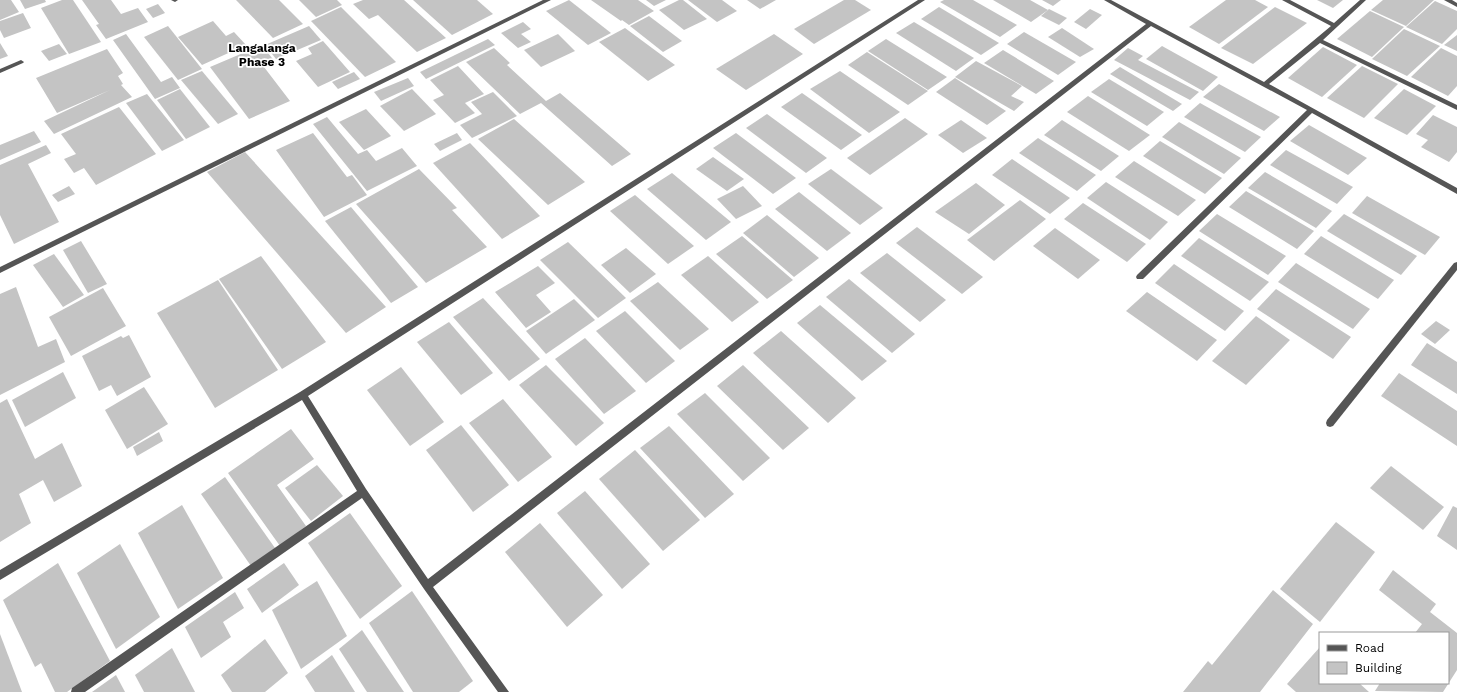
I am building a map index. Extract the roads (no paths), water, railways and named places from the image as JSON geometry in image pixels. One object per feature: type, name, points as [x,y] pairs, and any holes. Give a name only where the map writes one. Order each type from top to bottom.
[{"type":"street","points":[[0,270],[548,0]]},
{"type":"street","points":[[0,575],[303,395],[922,0]]},
{"type":"street","points":[[1107,0],[1457,191]]},
{"type":"street","points":[[1285,0],[1335,26]]},
{"type":"street","points":[[1264,85],[1319,40],[1363,0]]},
{"type":"street","points":[[1447,0],[1457,5]]},
{"type":"street","points":[[426,586],[1151,23]]},
{"type":"street","points":[[1319,40],[1457,108]]},
{"type":"street","points":[[0,71],[21,62]]},
{"type":"street","points":[[1140,277],[1311,110]]},
{"type":"street","points":[[1330,423],[1457,265]]},
{"type":"street","points":[[303,395],[363,492],[426,586],[501,691]]},
{"type":"street","points":[[76,692],[363,492]]},
{"type":"district","name":"Langalanga Phase 3","points":[[262,55]]}]
